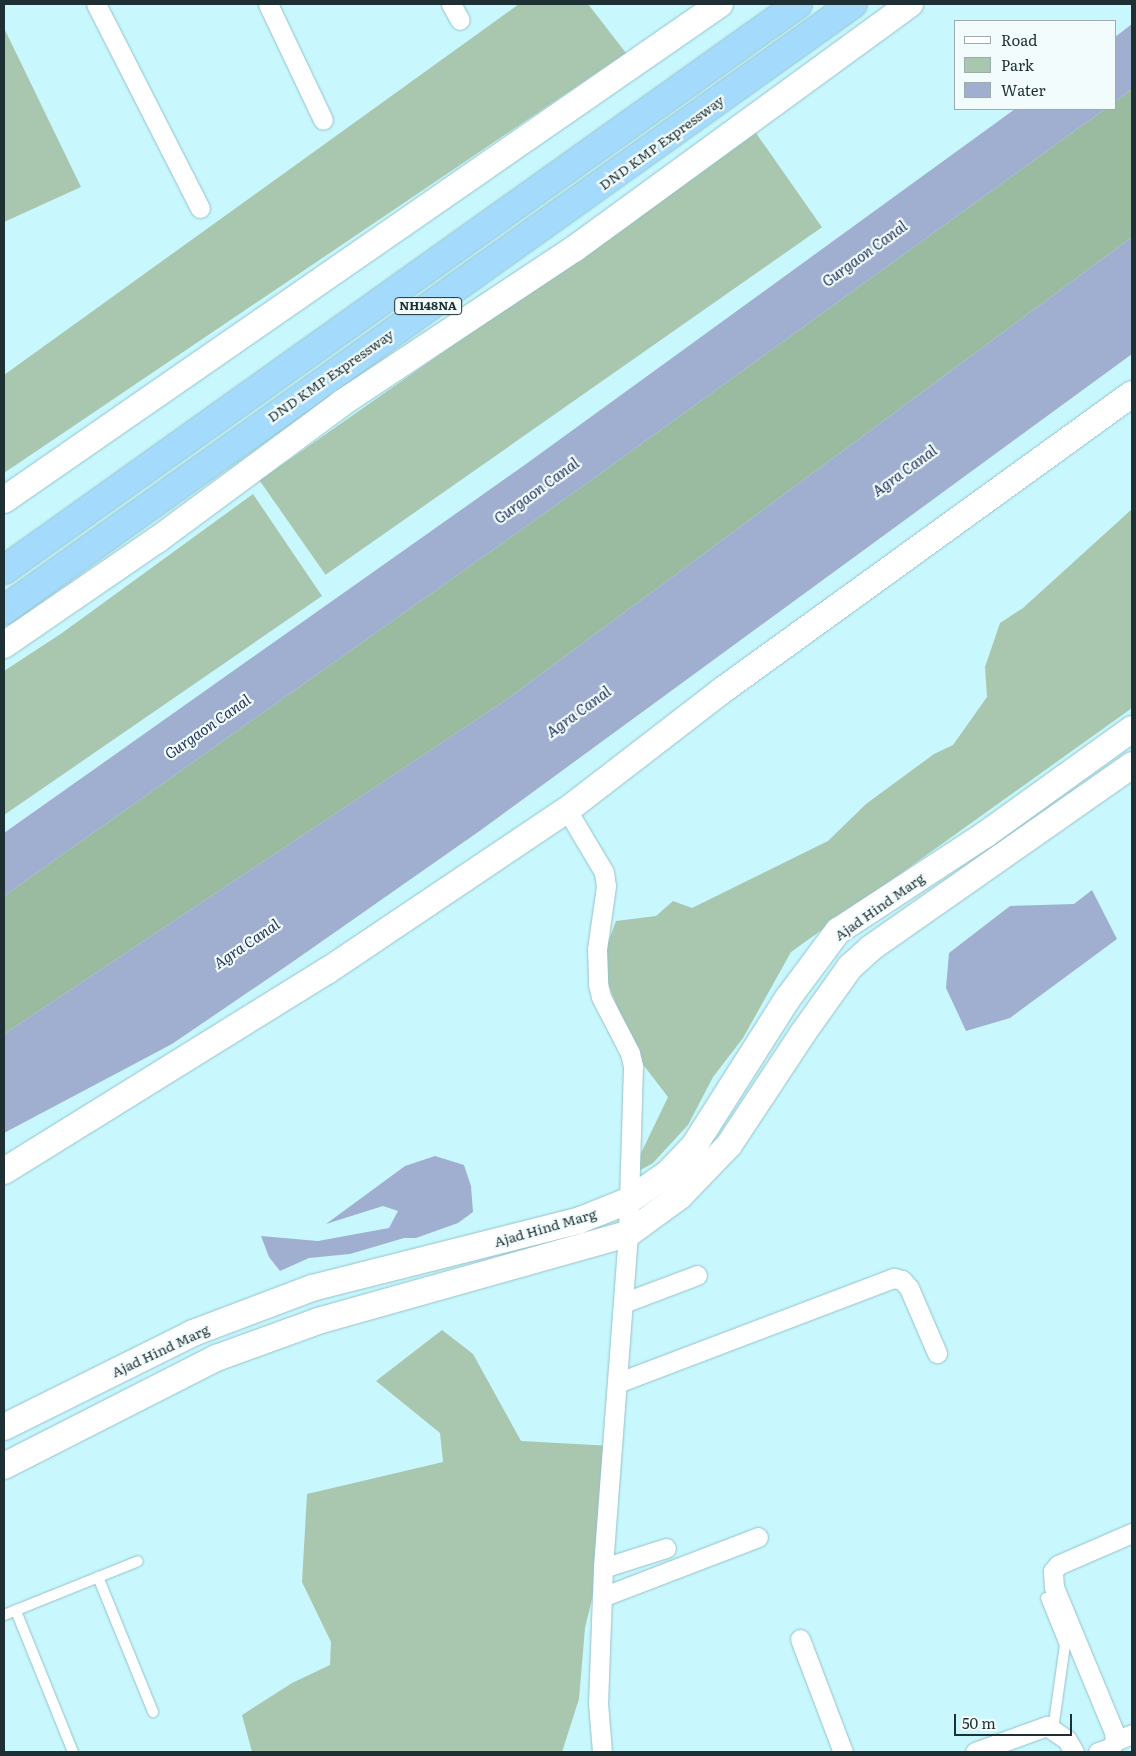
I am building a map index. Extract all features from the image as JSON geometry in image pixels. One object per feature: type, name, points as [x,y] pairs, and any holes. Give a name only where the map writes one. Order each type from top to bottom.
[{"type":"highway","name":"NH148NA","points":[[4,570],[798,4]]},
{"type":"highway","name":"DND KMP Expressway","points":[[4,610],[853,4]]},
{"type":"street","points":[[96,4],[200,208]]},
{"type":"street","points":[[268,4],[323,120]]},
{"type":"street","points":[[451,4],[460,20]]},
{"type":"street","points":[[4,500],[720,4]]},
{"type":"street","points":[[4,645],[157,540],[342,403],[574,249],[910,4]]},
{"type":"street","points":[[4,1171],[327,971],[566,810],[720,692],[1132,394]]},
{"type":"street","name":"Ajad Hind Marg","points":[[4,1428],[193,1333],[312,1288],[580,1220],[628,1201],[667,1174],[694,1146],[788,998],[838,931],[986,834],[1132,729]]},
{"type":"street","points":[[4,1466],[216,1358],[318,1320],[628,1234],[680,1196],[729,1145],[802,1033],[850,967],[864,954],[1132,765]]},
{"type":"street","points":[[566,810],[604,872],[606,886],[597,949],[598,984],[601,997],[633,1066],[628,1234],[603,1568],[598,1703],[602,1752]]},
{"type":"street","points":[[623,1302],[697,1275]]},
{"type":"street","points":[[617,1383],[894,1278],[902,1280],[909,1288],[937,1353]]},
{"type":"street","points":[[1115,1742],[1114,1732],[1052,1578],[1058,1565],[1132,1534]]},
{"type":"street","points":[[602,1597],[758,1537]]},
{"type":"street","points":[[603,1568],[666,1548]]},
{"type":"street","points":[[800,1639],[844,1752]]},
{"type":"street","points":[[975,1752],[1036,1728],[1047,1726],[1067,1740],[1074,1752]]},
{"type":"street","points":[[1098,1752],[1132,1734]]},
{"type":"lane","points":[[4,1615],[138,1561]]},
{"type":"lane","points":[[98,1577],[153,1712]]},
{"type":"lane","points":[[1046,1598],[1065,1645],[1053,1730]]},
{"type":"lane","points":[[16,1610],[73,1752]]},
{"type":"green space","points":[[519,4],[588,4],[626,53],[4,473],[4,375]]},
{"type":"green space","points":[[4,28],[81,187],[4,222]]},
{"type":"green space","points":[[1132,89],[1132,237],[506,700],[4,1034],[4,896],[583,486],[1104,110],[1116,110],[1116,101]]},
{"type":"green space","points":[[756,133],[822,227],[326,575],[260,481]]},
{"type":"green space","points":[[253,494],[322,596],[4,815],[4,671],[62,633]]},
{"type":"green space","points":[[1132,509],[1132,708],[791,952],[743,1038],[713,1077],[688,1125],[653,1163],[630,1176],[668,1097],[638,1058],[600,964],[616,921],[656,916],[673,901],[692,908],[828,841],[866,804],[934,754],[953,745],[987,697],[985,667],[1000,623],[1023,608]]},
{"type":"green space","points":[[442,1330],[473,1354],[521,1441],[613,1446],[604,1549],[585,1628],[579,1699],[562,1752],[252,1752],[242,1715],[292,1683],[330,1665],[331,1642],[302,1582],[307,1494],[443,1462],[440,1433],[376,1381]]},
{"type":"water","points":[[1132,24],[1132,89],[1116,101],[1116,36]]},
{"type":"water","name":"Gurgaon Canal","points":[[1014,110],[1104,110],[583,486],[4,896],[4,833],[526,464]]},
{"type":"water","name":"Agra Canal","points":[[1132,237],[1132,354],[481,830],[291,963],[172,1044],[4,1133],[4,1034],[506,700]]},
{"type":"water","points":[[1092,890],[1117,939],[1010,1018],[966,1031],[946,988],[949,953],[1010,906],[1074,904]]},
{"type":"water","points":[[435,1156],[464,1165],[471,1186],[473,1212],[458,1223],[416,1238],[404,1238],[350,1254],[309,1258],[280,1271],[269,1257],[261,1236],[318,1241],[389,1228],[398,1211],[383,1206],[326,1224],[405,1166]]}]
